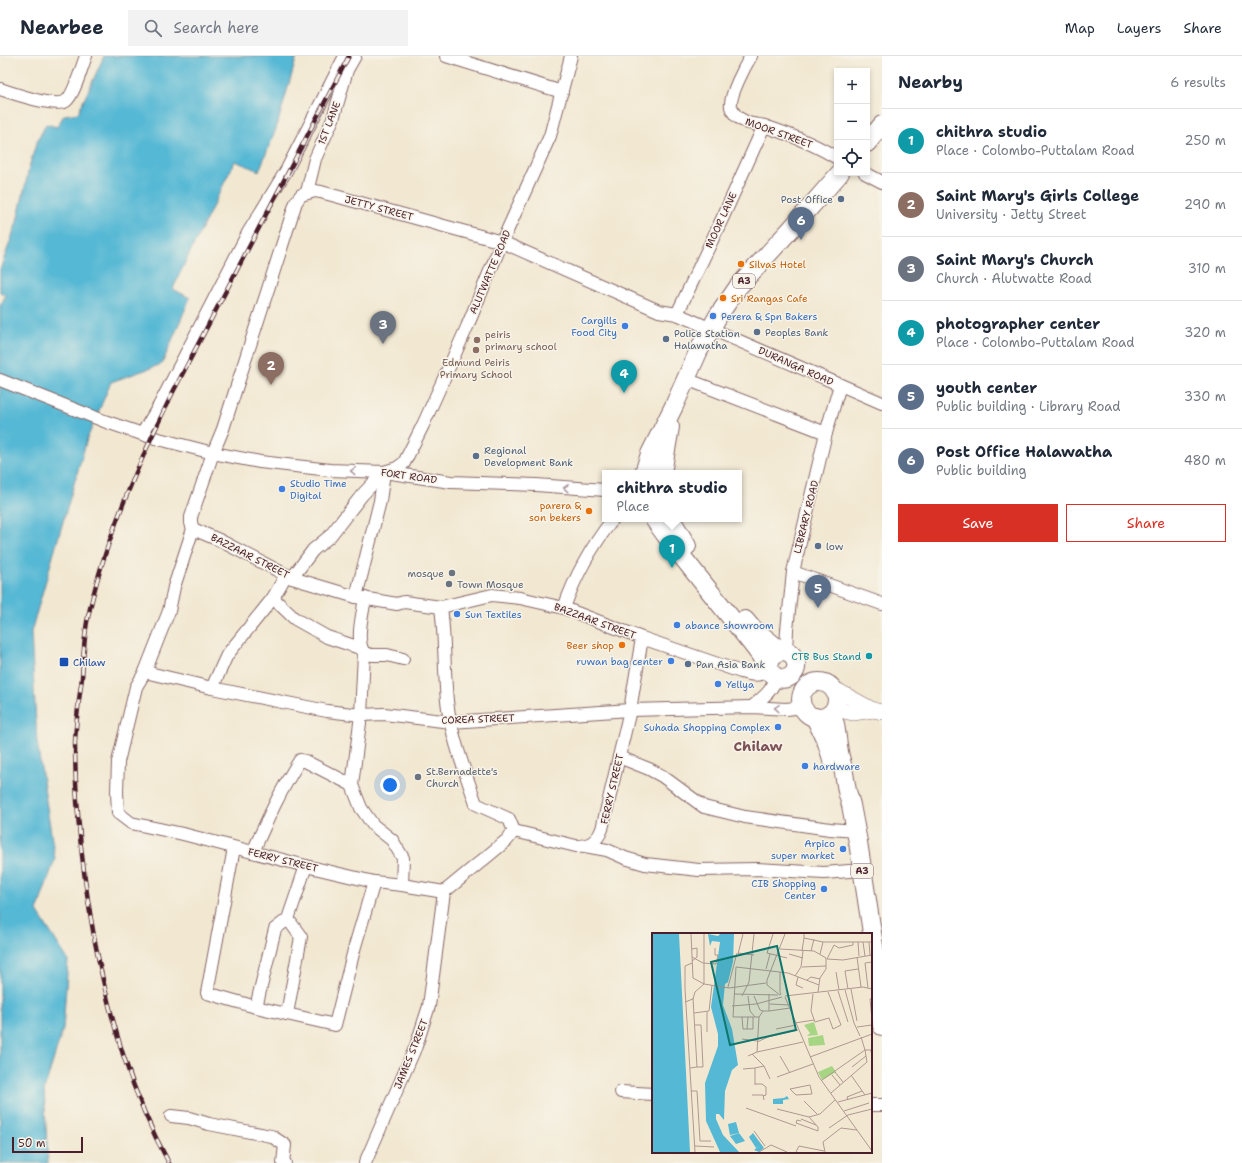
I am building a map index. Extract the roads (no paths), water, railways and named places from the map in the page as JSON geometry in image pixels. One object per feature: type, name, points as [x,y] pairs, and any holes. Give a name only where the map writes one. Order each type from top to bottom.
[{"type":"highway","points":[[870,140],[882,125]]},
{"type":"highway","name":"A3","points":[[645,470],[650,454],[710,328],[738,286],[837,176]]},
{"type":"highway","name":"A3","points":[[663,470],[674,406]]},
{"type":"highway","points":[[656,522],[751,643],[772,674],[784,679],[793,674],[797,666],[788,654],[775,653],[769,662],[772,674]]},
{"type":"highway","points":[[673,522],[718,590],[750,626],[788,654],[825,684],[836,695],[836,705],[820,711],[801,700],[804,690],[808,686],[825,684]]},
{"type":"highway","name":"A3","points":[[820,711],[835,724],[846,791],[851,805],[856,831],[872,933]]},
{"type":"highway","name":"A3","points":[[872,933],[882,1026]]},
{"type":"main road","points":[[825,684],[877,711]]},
{"type":"main road","points":[[820,711],[853,713],[877,711]]},
{"type":"street","points":[[0,89],[37,100],[62,103],[67,100],[72,92],[86,56]]},
{"type":"street","points":[[142,434],[159,406],[248,233],[286,171],[345,56]]},
{"type":"street","name":"1ST LANE","points":[[307,192],[315,159],[333,119],[347,70],[355,56]]},
{"type":"street","points":[[446,56],[562,92]]},
{"type":"street","name":"ALUTWATTE ROAD","points":[[384,472],[397,468],[404,463],[423,425],[467,327],[502,242],[550,136],[570,56]]},
{"type":"street","name":"MOOR STREET","points":[[751,56],[739,79],[731,107],[735,116],[747,123],[764,126],[822,148],[834,156]]},
{"type":"street","name":"MOOR LANE","points":[[677,314],[764,126]]},
{"type":"street","points":[[870,176],[882,182]]},
{"type":"street","points":[[213,453],[223,429],[296,202],[301,195],[307,192]]},
{"type":"street","name":"JETTY STREET","points":[[307,192],[322,192],[502,242],[659,311],[677,314],[710,328]]},
{"type":"street","name":"DURANGA ROAD","points":[[710,328],[882,402]]},
{"type":"street","points":[[686,379],[826,433]]},
{"type":"street","name":"FORT ROAD","points":[[0,380],[104,421],[142,434],[213,453],[268,463],[330,470],[384,472],[451,482],[536,485],[602,490]]},
{"type":"street","name":"LIBRARY ROAD","points":[[788,654],[786,630],[793,572],[826,433],[840,385]]},
{"type":"street","name":"FERRY STREET","points":[[213,453],[191,517],[193,529],[174,588],[169,611],[145,672],[136,687],[118,762],[118,813],[131,823],[183,834],[306,866],[374,882],[444,892]]},
{"type":"street","points":[[212,688],[227,655],[289,576],[313,550],[330,536],[362,495],[384,472]]},
{"type":"street","points":[[384,472],[380,501],[361,598],[360,630],[362,650],[360,716],[352,785],[361,808],[373,825],[392,840],[403,858],[402,885]]},
{"type":"street","points":[[564,608],[578,572],[602,533],[611,522]]},
{"type":"street","name":"BAZZAAR STREET","points":[[193,529],[219,540],[289,576],[361,598],[397,604],[404,602],[441,607],[492,595],[520,598],[564,608],[642,638],[749,674],[772,674]]},
{"type":"street","points":[[793,572],[882,604]]},
{"type":"street","points":[[272,598],[295,619],[327,637],[372,655],[387,655],[404,659]]},
{"type":"street","points":[[441,607],[447,701],[451,722],[476,804],[509,819],[514,832]]},
{"type":"street","name":"FERRY STREET","points":[[585,846],[592,843],[599,837],[602,829],[630,710],[642,638]]},
{"type":"street","name":"COREA STREET","points":[[145,672],[212,688],[327,711],[360,716],[384,714],[451,722],[630,710],[752,707],[786,709],[795,708],[820,711]]},
{"type":"street","points":[[752,707],[774,685],[772,674]]},
{"type":"street","points":[[619,757],[662,776],[704,807],[761,820],[856,831]]},
{"type":"street","points":[[253,852],[273,807],[300,760],[305,761],[352,785]]},
{"type":"street","points":[[514,832],[576,846],[607,850],[625,858],[645,864],[699,870],[756,869],[824,873],[862,870]]},
{"type":"street","points":[[444,892],[507,840],[514,832]]},
{"type":"street","points":[[234,848],[207,993],[256,1007],[335,1025],[355,946],[374,882]]},
{"type":"street","points":[[256,1007],[275,929],[288,919],[306,866]]},
{"type":"street","name":"JAMES STREET","points":[[365,1163],[416,1046],[425,1020],[429,1006],[444,892]]},
{"type":"street","points":[[287,1014],[301,937],[288,919]]},
{"type":"street","points":[[622,1092],[652,1094]]},
{"type":"street","points":[[171,1116],[189,1118],[209,1124],[271,1136],[285,1145],[283,1162],[285,1163]]},
{"type":"water","points":[[104,56],[297,56],[276,129],[259,171],[235,161],[178,277],[173,289],[190,298],[162,364],[111,382],[87,439],[31,632],[37,742],[55,859],[37,911],[68,960],[63,1029],[44,1090],[48,1163],[0,1163],[0,306],[6,295],[0,292],[0,270],[17,222],[36,144],[46,124],[57,127],[64,115],[78,113]]},
{"type":"railway","points":[[169,1163],[144,1110],[123,1056],[101,971],[87,892],[80,842],[75,767],[75,742],[87,622],[102,563],[123,505],[147,447],[173,392],[349,56]]},
{"type":"place","name":"Post Office","points":[[841,199]]},
{"type":"place","name":"Post Office Halawatha","points":[[801,240]]},
{"type":"place","name":"Silvas Hotel","points":[[741,264]]},
{"type":"place","name":"Sri Rangas Cafe","points":[[723,298]]},
{"type":"place","name":"Perera & Spn Bakers","points":[[713,316]]},
{"type":"place","name":"Cargills Food City","points":[[625,326]]},
{"type":"place","name":"Peoples Bank","points":[[757,332]]},
{"type":"place","name":"Police Station Halawatha","points":[[666,339]]},
{"type":"place","name":"peiris primary school","points":[[477,340]]},
{"type":"place","name":"Saint Mary's Church","points":[[383,344]]},
{"type":"place","name":"Edmund Peiris Primary School","points":[[476,350]]},
{"type":"place","name":"Saint Mary's Girls College","points":[[271,385]]},
{"type":"place","name":"photographer center","points":[[624,393]]},
{"type":"place","name":"Regional Development Bank","points":[[476,456]]},
{"type":"place","name":"Studio Time Digital","points":[[282,489]]},
{"type":"place","name":"parera & son bekers","points":[[589,511]]},
{"type":"place","name":"low","points":[[818,546]]},
{"type":"place","name":"chithra studio","points":[[672,568]]},
{"type":"place","name":"mosque","points":[[452,573]]},
{"type":"place","name":"Town Mosque","points":[[449,584]]},
{"type":"place","name":"youth center","points":[[818,608]]},
{"type":"place","name":"Sun Textiles","points":[[457,614]]},
{"type":"place","name":"abance showroom","points":[[677,625]]},
{"type":"place","name":"Beer shop","points":[[622,645]]},
{"type":"place","name":"CTB Bus Stand","points":[[869,656]]},
{"type":"place","name":"ruwan bag center","points":[[671,661]]},
{"type":"place","name":"Chilaw","points":[[64,662]]},
{"type":"place","name":"Pan Asia Bank","points":[[688,664]]},
{"type":"place","name":"Yellya","points":[[718,684]]},
{"type":"place","name":"Suhada Shopping Complex","points":[[778,727]]},
{"type":"place","name":"hardware","points":[[805,766]]},
{"type":"place","name":"St.Bernadette's Church","points":[[418,777]]},
{"type":"place","name":"Arpico super market","points":[[843,849]]},
{"type":"place","name":"CIB Shopping Center","points":[[824,889]]},
{"type":"district","name":"Chilaw","points":[[758,746]]}]
